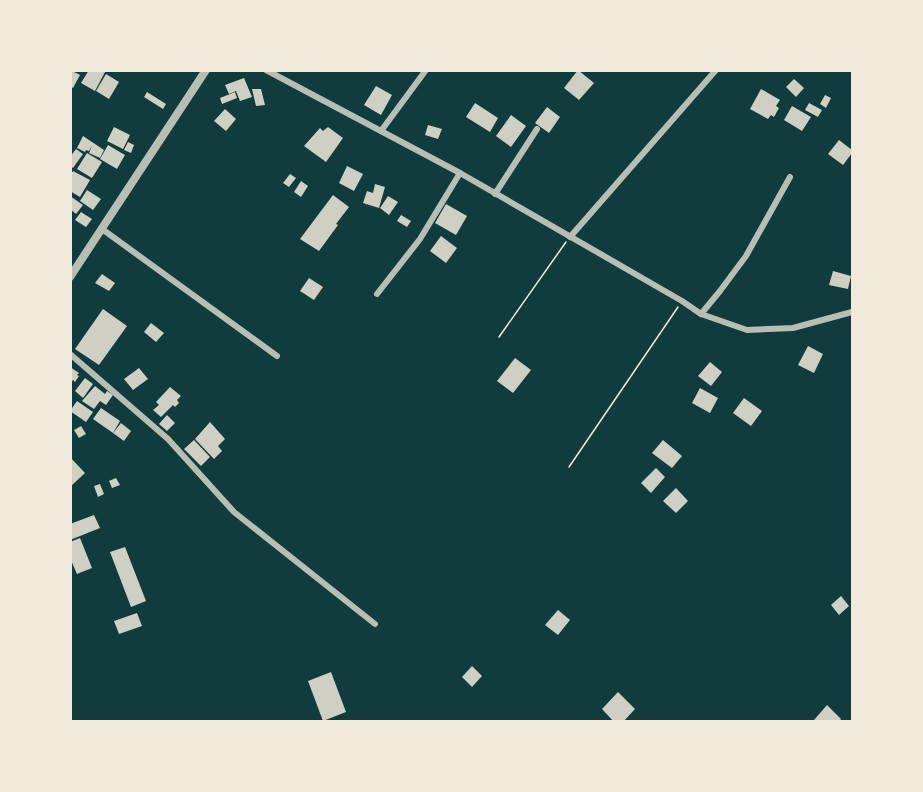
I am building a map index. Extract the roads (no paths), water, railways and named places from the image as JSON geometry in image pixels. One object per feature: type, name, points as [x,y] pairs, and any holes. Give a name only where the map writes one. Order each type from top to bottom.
[{"type":"street","points":[[70,277],[206,70]]},
{"type":"street","points":[[266,70],[460,173],[701,314],[747,330],[793,328],[852,312]]},
{"type":"street","points":[[381,131],[426,70]]},
{"type":"street","points":[[570,237],[716,70]]},
{"type":"street","points":[[495,194],[537,129]]},
{"type":"street","points":[[376,294],[420,239],[460,173]]},
{"type":"street","points":[[701,314],[747,256],[790,177]]},
{"type":"street","points":[[102,229],[277,356]]},
{"type":"street","points":[[70,354],[168,439],[234,512],[375,624]]}]
